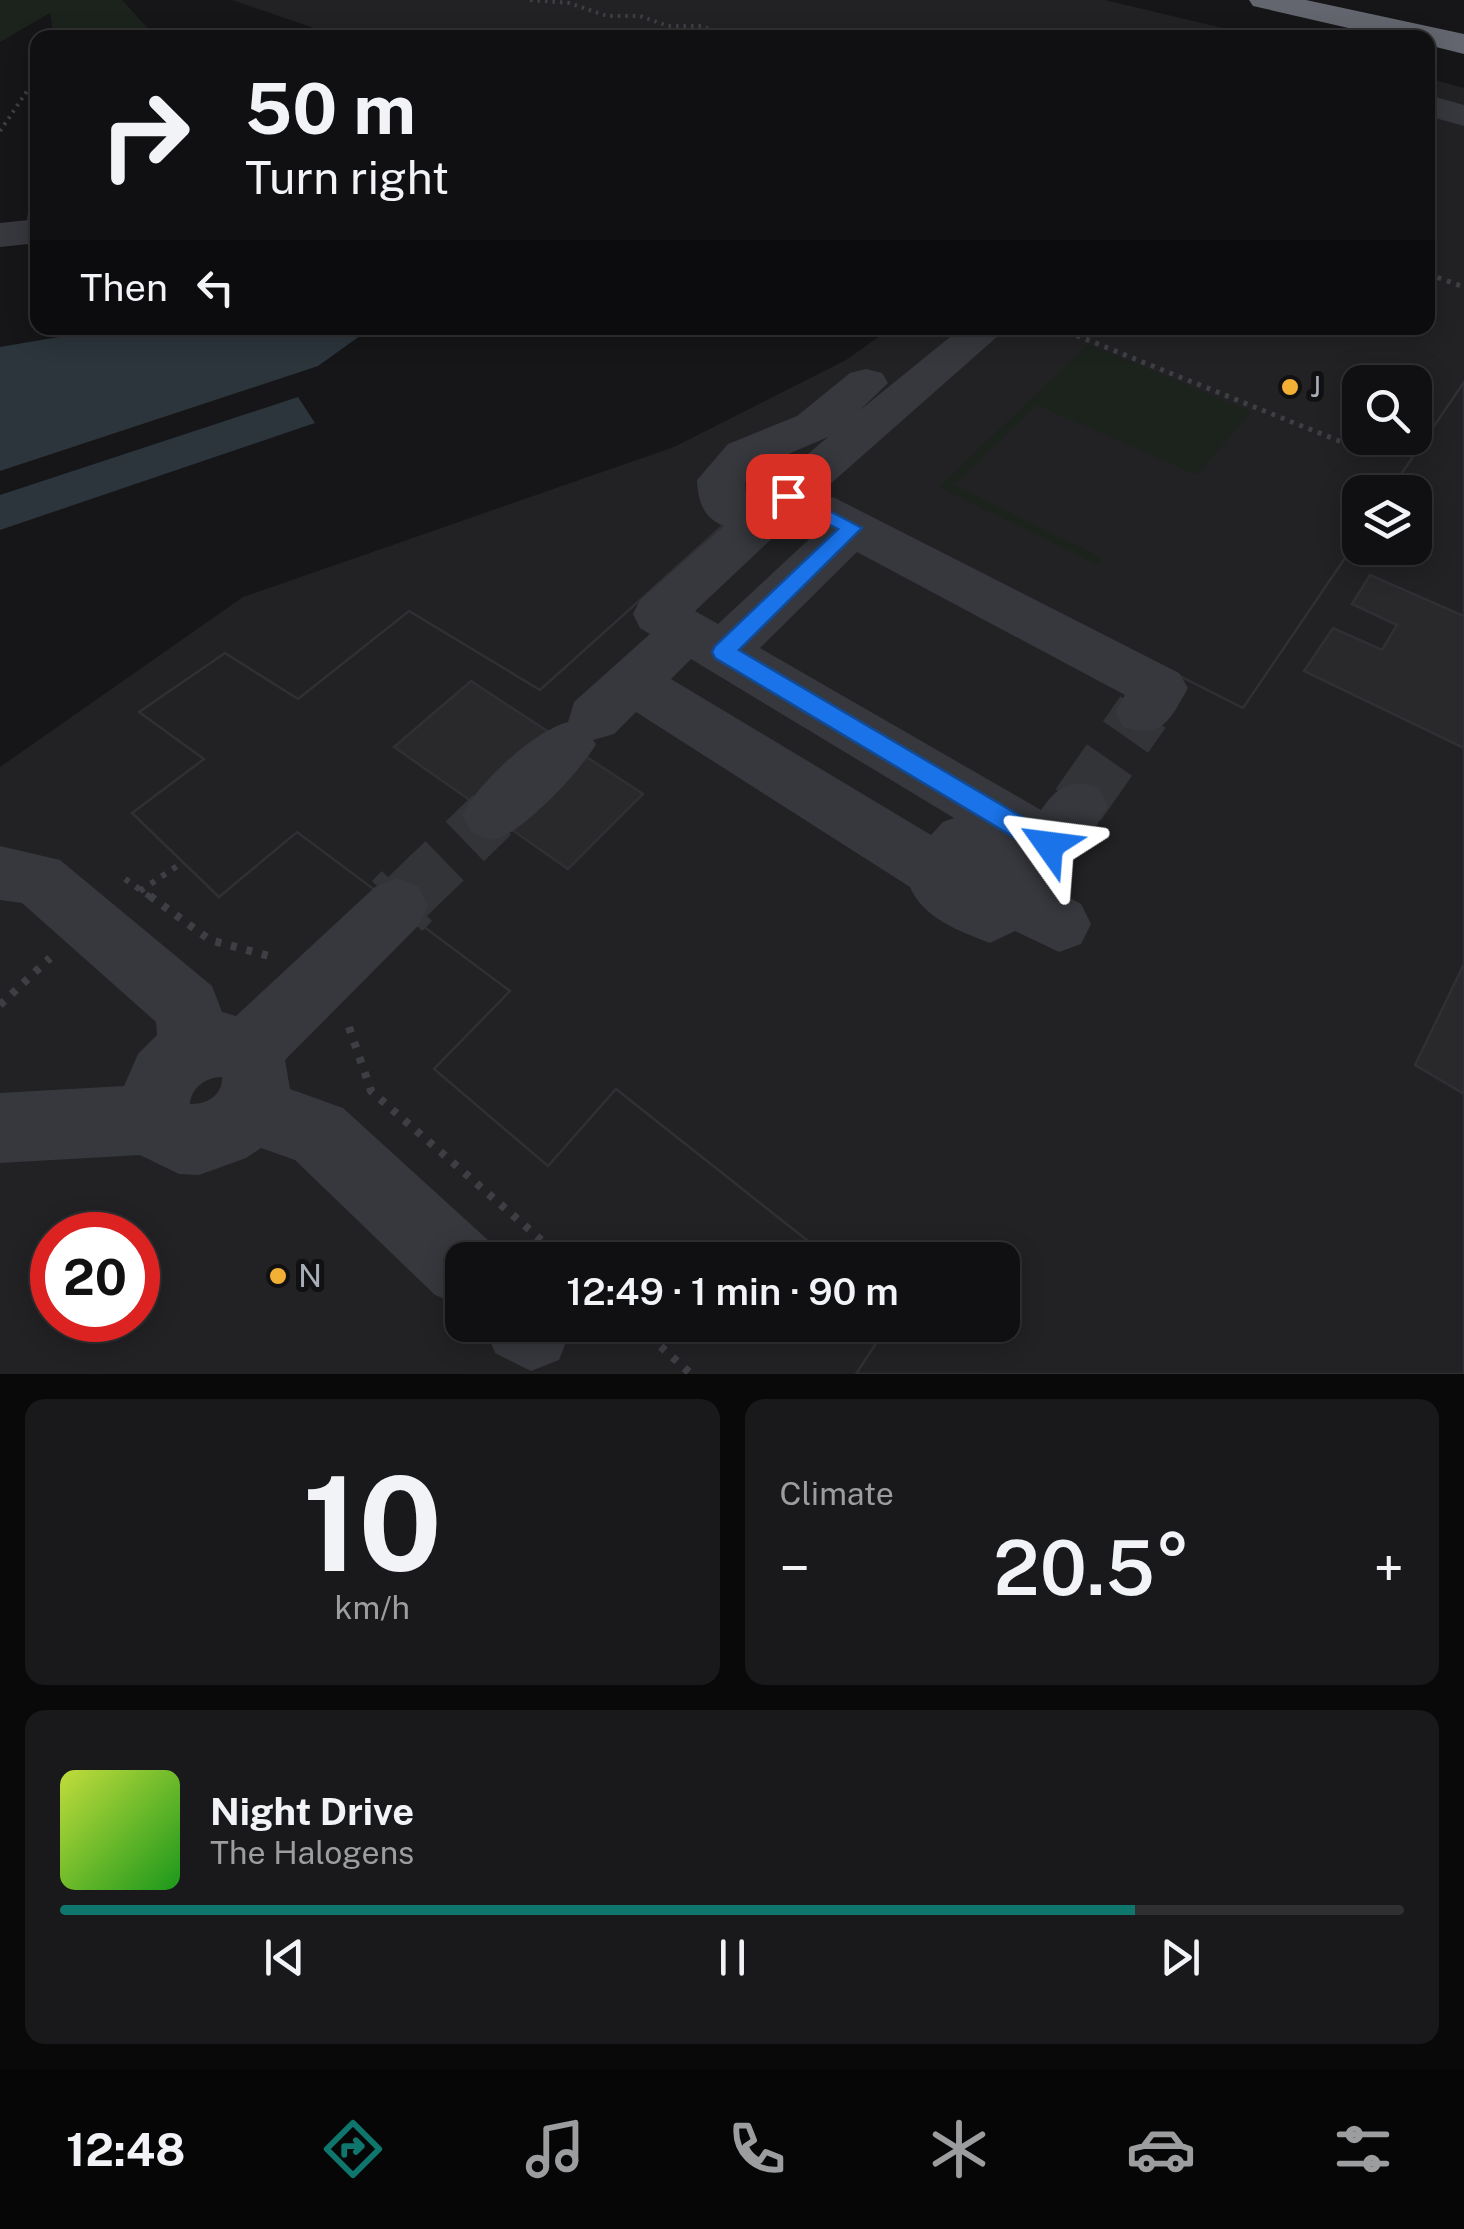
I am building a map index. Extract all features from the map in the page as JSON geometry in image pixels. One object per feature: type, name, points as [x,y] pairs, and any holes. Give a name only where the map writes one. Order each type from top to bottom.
[{"type":"highway","points":[[1264,0],[1400,30]]},
{"type":"highway","points":[[1321,0],[1381,10],[1451,14]]},
{"type":"highway","points":[[1386,0],[1451,14]]},
{"type":"highway","points":[[1435,38],[1464,44]]},
{"type":"street","points":[[1435,107],[1464,116]]},
{"type":"street","points":[[0,236],[30,232]]},
{"type":"street","points":[[735,513],[722,500],[721,480],[744,455],[813,426],[925,335]]},
{"type":"street","points":[[978,335],[788,496],[659,614],[1049,845],[1078,806]]},
{"type":"street","points":[[788,496],[1160,688],[1143,712]]},
{"type":"street","points":[[492,815],[598,714],[705,641],[852,528]]},
{"type":"street","points":[[598,714],[937,871],[942,889],[990,916],[1033,909]]},
{"type":"street","points":[[0,873],[38,879],[188,1008],[229,1070],[318,1133],[445,1252]]},
{"type":"street","points":[[0,1128],[157,1120],[154,1104],[166,1072],[229,1070],[397,906]]},
{"type":"path","points":[[530,0],[568,3],[607,16],[640,16],[668,26],[712,30]]},
{"type":"path","points":[[1,130],[30,87]]},
{"type":"path","points":[[1435,277],[1464,287]]},
{"type":"path","points":[[1075,335],[1342,442]]},
{"type":"path","points":[[655,1342],[691,1374]]},
{"type":"shaded area","points":[[0,0],[122,0],[150,30],[53,30],[50,13],[0,42]]},
{"type":"shaded area","points":[[232,0],[1105,0],[1231,30],[335,30],[317,29]]},
{"type":"shaded area","points":[[1435,80],[1464,88],[1464,1374],[0,1374],[0,767],[243,597],[674,447],[846,360],[881,335],[1435,335]]},
{"type":"shaded area","points":[[70,335],[361,335],[318,366],[0,471],[0,347]]},
{"type":"shaded area","points":[[1088,344],[1251,412],[1197,475],[1037,405],[954,485],[1102,558],[1096,564],[939,487]]},
{"type":"shaded area","points":[[298,397],[315,423],[0,530],[0,495]]},
{"type":"building","points":[[1464,382],[1464,616],[1370,575],[1352,604],[1397,625],[1382,650],[1333,628],[1304,671],[1464,748],[1464,964],[1415,1065],[1464,1094],[1464,1374],[856,1374],[877,1342],[1020,1342],[1020,1242],[809,1242],[616,1089],[548,1166],[434,1069],[510,991],[297,832],[219,897],[132,813],[204,759],[139,712],[225,653],[298,699],[409,611],[540,690],[780,474],[1243,708],[1342,562],[1432,565],[1432,475],[1401,475],[1414,455],[1432,455],[1432,429]],"holes":[[[471,681],[643,794],[568,869],[394,747]]]},
{"type":"building","points":[[1464,382],[1464,1374],[856,1374],[877,1342],[1020,1342],[1020,1242],[809,1242],[616,1089],[548,1166],[434,1069],[510,991],[297,832],[219,897],[132,813],[204,759],[139,712],[225,653],[298,699],[409,611],[540,690],[780,474],[1243,708],[1342,562],[1432,565],[1432,475],[1401,475],[1414,455],[1432,455],[1432,429]]},
{"type":"tunnel","points":[[1078,805],[1143,712]]},
{"type":"tunnel","points":[[405,899],[492,815]]},
{"type":"tunnel","points":[[397,906],[407,896]]},
{"type":"place","name":"J","points":[[1290,387]]},
{"type":"place","name":"N","points":[[278,1276]]},
{"type":"route","points":[[788,496],[852,528],[723,652],[1049,845]]}]
